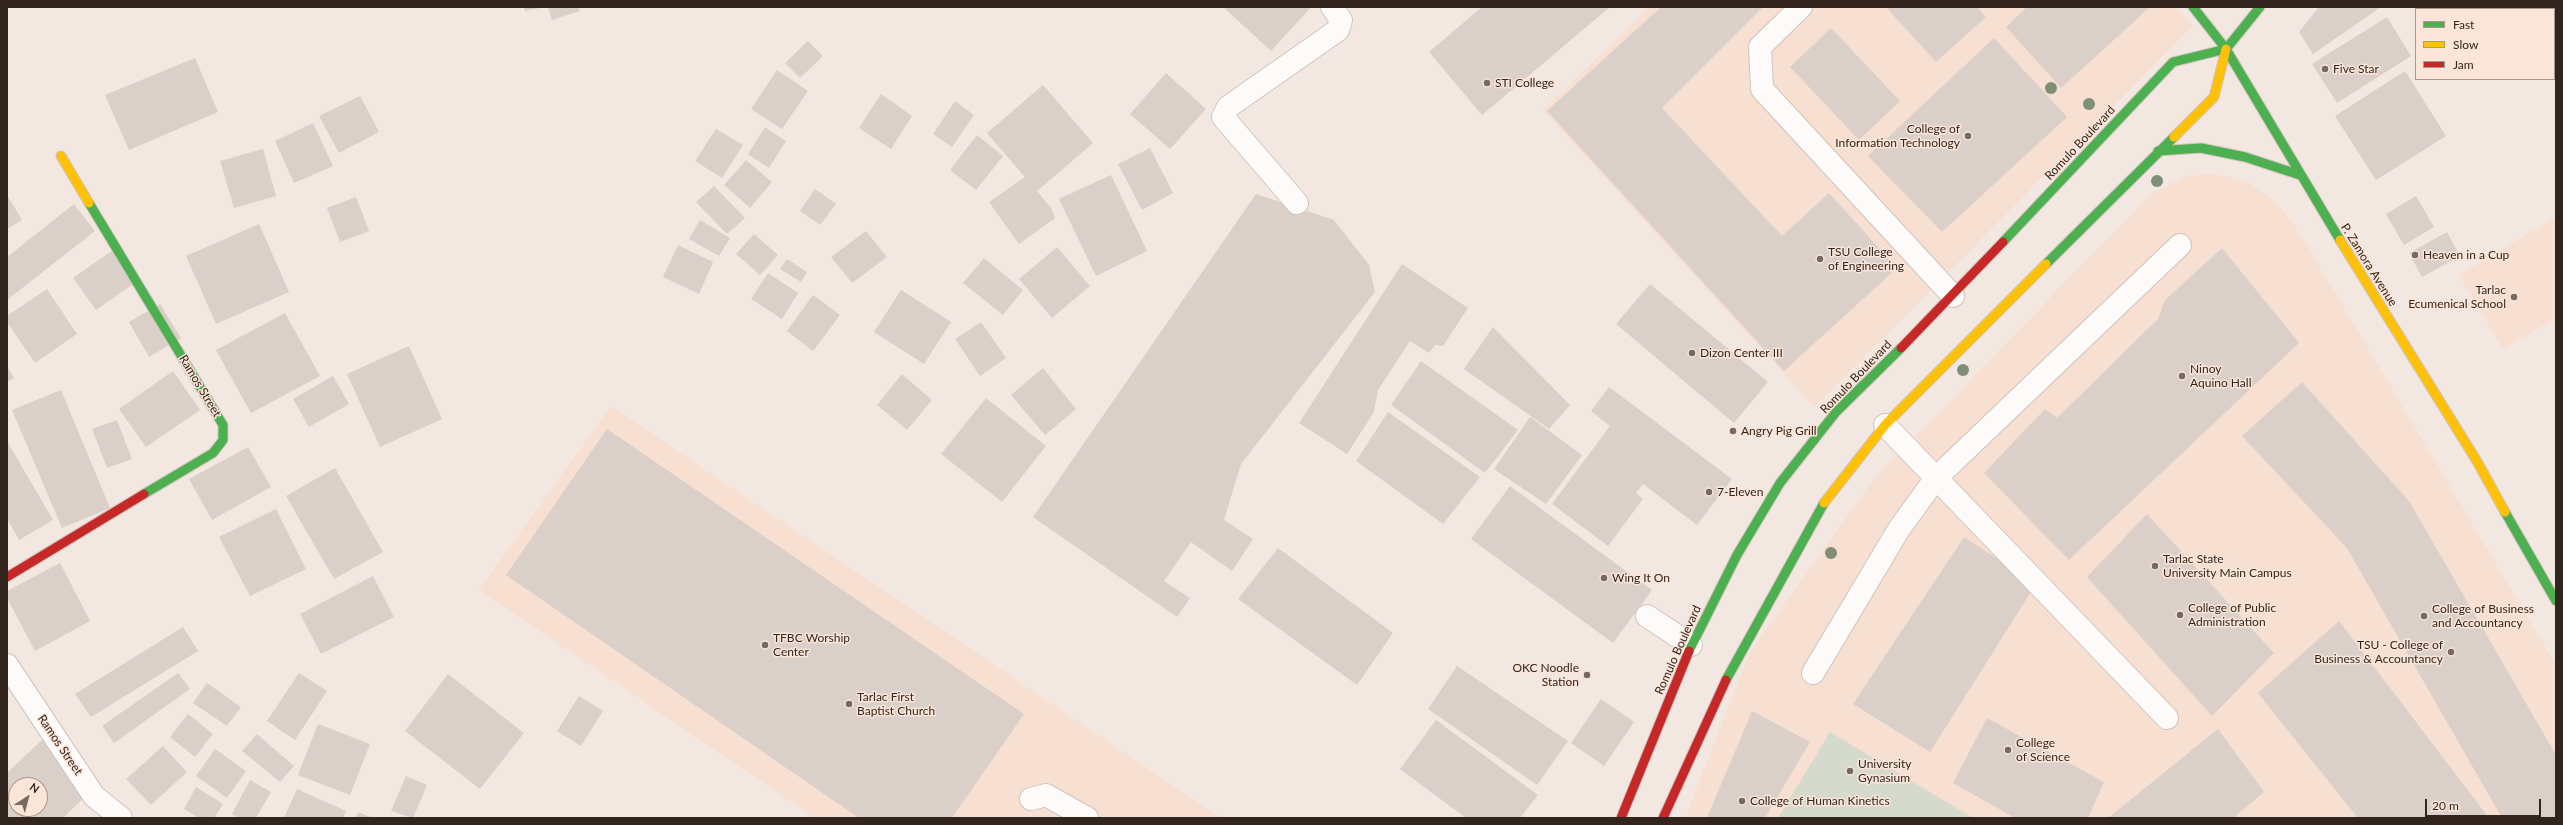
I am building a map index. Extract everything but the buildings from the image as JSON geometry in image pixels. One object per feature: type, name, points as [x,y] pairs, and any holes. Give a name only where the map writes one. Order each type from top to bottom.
[{"type":"main road","name":"P. Zamora Avenue","points":[[2193,7],[2226,49],[2300,175],[2478,462],[2556,601]]},
{"type":"main road","points":[[1663,818],[1732,666],[1819,509],[1885,425],[2214,96],[2226,49],[2260,7]]},
{"type":"main road","name":"Romulo Boulevard","points":[[1621,818],[1691,646],[1738,555],[1780,483],[1836,412],[1953,296],[2172,62],[2226,49]]},
{"type":"main road","points":[[2158,151],[2201,148],[2245,157],[2300,175]]},
{"type":"main road","name":"Ramos Street","points":[[7,577],[213,453],[223,440],[223,426],[61,156]]},
{"type":"street","points":[[1297,203],[1223,117],[1228,107],[1338,30],[1341,20],[1332,7]]},
{"type":"street","points":[[1801,7],[1760,47],[1762,89],[1953,296]]},
{"type":"street","points":[[1813,673],[1899,529],[1936,478],[2180,245]]},
{"type":"street","points":[[1885,425],[2167,718]]},
{"type":"street","points":[[1647,616],[1691,646]]},
{"type":"street","name":"Ramos Street","points":[[7,665],[94,796],[121,818]]},
{"type":"street","points":[[1031,799],[1046,795],[1087,818]]},
{"type":"shaded area","name":"TSU College of Engineering","points":[[1650,7],[2176,7],[2193,26],[1814,407],[1543,110]]},
{"type":"shaded area","name":"Tarlac State University Main Campus","points":[[2208,174],[2226,176],[2247,182],[2276,202],[2299,232],[2556,665],[2556,818],[1685,818],[1750,652],[1874,479],[2152,193],[2187,176]]},
{"type":"shaded area","name":"Tarlac Ecumenical School","points":[[2556,217],[2556,318],[2503,349],[2459,275]]},
{"type":"shaded area","name":"Tarlac First Baptist Church","points":[[611,406],[1221,818],[815,818],[479,590]]},
{"type":"shaded area","name":"University Gynasium","points":[[1830,732],[1973,818],[1778,818]]},
{"type":"traffic: fast","points":[[2193,7],[2226,49],[2260,7]]},
{"type":"traffic: fast","points":[[2226,49],[2340,240]]},
{"type":"traffic: fast","points":[[2003,242],[2173,62],[2226,49]]},
{"type":"traffic: fast","points":[[2046,264],[2174,137]]},
{"type":"traffic: fast","points":[[2158,151],[2201,148],[2245,157],[2300,175]]},
{"type":"traffic: fast","points":[[89,203],[223,425],[223,440],[213,453],[144,494]]},
{"type":"traffic: fast","points":[[1689,651],[1737,555],[1780,483],[1836,412],[1901,348]]},
{"type":"traffic: fast","points":[[1726,680],[1824,503]]},
{"type":"traffic: fast","points":[[2505,512],[2556,601]]},
{"type":"traffic: slow","points":[[2174,137],[2214,97],[2226,49]]},
{"type":"traffic: slow","points":[[61,156],[89,203]]},
{"type":"traffic: slow","points":[[2340,240],[2478,463],[2505,512]]},
{"type":"traffic: slow","points":[[1824,503],[1885,425],[2046,264]]},
{"type":"traffic: jam","points":[[1901,348],[2003,242]]},
{"type":"traffic: jam","points":[[7,577],[144,494]]},
{"type":"traffic: jam","points":[[1621,818],[1689,651]]},
{"type":"traffic: jam","points":[[1663,818],[1726,680]]},
{"type":"place","name":"Five Star","points":[[2325,69]]},
{"type":"place","name":"STI College","points":[[1487,83]]},
{"type":"place","name":"College of Information Technology","points":[[1968,136]]},
{"type":"place","name":"Heaven in a Cup","points":[[2415,255]]},
{"type":"place","name":"TSU College of Engineering","points":[[1820,259]]},
{"type":"place","name":"Tarlac Ecumenical School","points":[[2514,297]]},
{"type":"place","name":"Dizon Center III","points":[[1692,353]]},
{"type":"place","name":"Ninoy Aquino Hall","points":[[2182,376]]},
{"type":"place","name":"Angry Pig Grill","points":[[1733,431]]},
{"type":"place","name":"7-Eleven","points":[[1709,492]]},
{"type":"place","name":"Tarlac State University Main Campus","points":[[2155,566]]},
{"type":"place","name":"Wing It On","points":[[1604,578]]},
{"type":"place","name":"College of Public Administration","points":[[2180,615]]},
{"type":"place","name":"College of Business and Accountancy","points":[[2424,616]]},
{"type":"place","name":"TFBC Worship Center","points":[[765,645]]},
{"type":"place","name":"TSU - College of Business & Accountancy","points":[[2451,652]]},
{"type":"place","name":"OKC Noodle Station","points":[[1587,675]]},
{"type":"place","name":"Tarlac First Baptist Church","points":[[849,704]]},
{"type":"place","name":"College of Science","points":[[2008,750]]},
{"type":"place","name":"University Gynasium","points":[[1850,771]]},
{"type":"place","name":"College of Human Kinetics","points":[[1742,801]]}]
